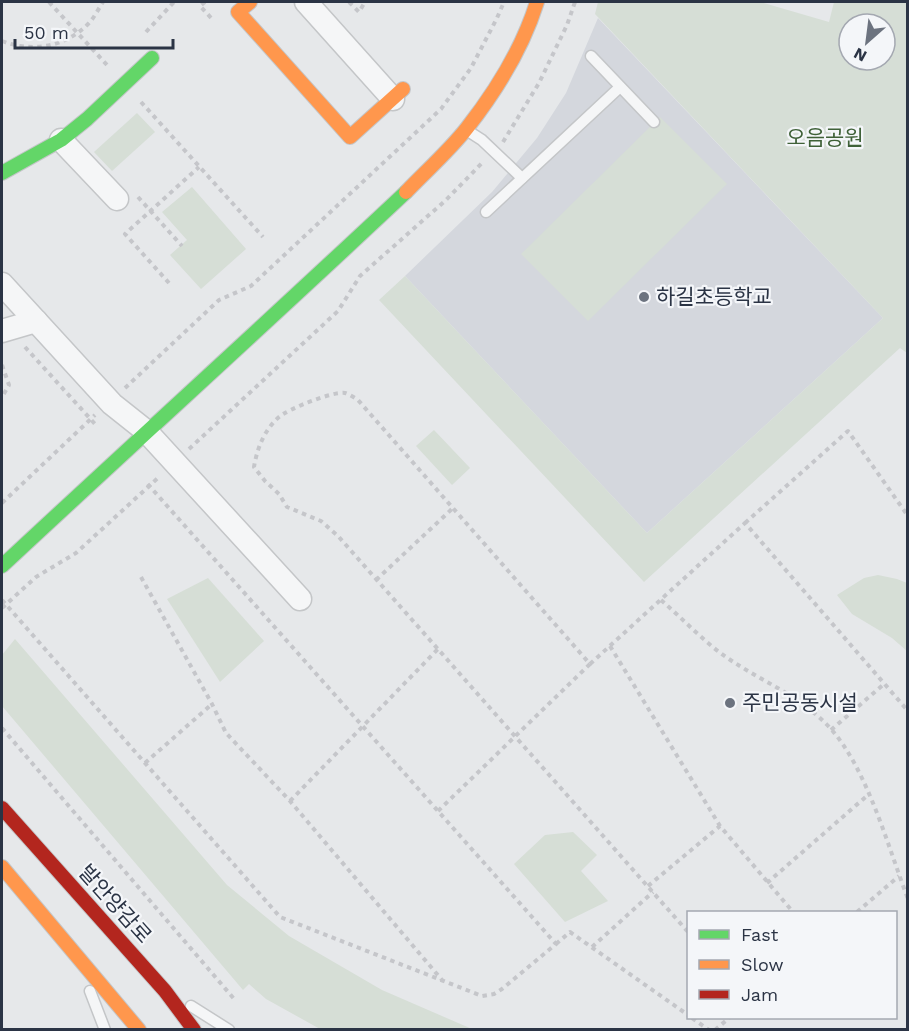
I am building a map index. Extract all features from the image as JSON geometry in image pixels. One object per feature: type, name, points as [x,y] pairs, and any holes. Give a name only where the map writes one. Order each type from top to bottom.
[{"type":"main road","points":[[250,2],[238,12],[350,137],[398,94]]},
{"type":"main road","points":[[2,566],[146,431],[267,323],[406,192],[466,130],[497,87],[532,18],[537,2]]},
{"type":"main road","points":[[2,173],[61,140],[152,58]]},
{"type":"main road","name":"발안양감로","points":[[2,808],[165,991],[194,1029]]},
{"type":"main road","points":[[2,867],[139,1029]]},
{"type":"main road","points":[[50,925],[114,1029]]},
{"type":"main road","points":[[165,991],[212,1029]]},
{"type":"street","points":[[306,2],[398,94]]},
{"type":"street","points":[[61,140],[126,197]]},
{"type":"street","points":[[2,284],[110,402],[146,431],[300,599]]},
{"type":"street","points":[[11,337],[36,321]]},
{"type":"lane","points":[[591,56],[654,122]]},
{"type":"lane","points":[[486,212],[620,87]]},
{"type":"lane","points":[[466,130],[482,140],[522,178]]},
{"type":"lane","points":[[89,988],[105,1029]]},
{"type":"lane","points":[[165,991],[229,1029]]},
{"type":"path","points":[[49,2],[263,237]]},
{"type":"path","points":[[2,42],[17,47],[44,47],[69,38],[90,22],[103,2]]},
{"type":"path","points":[[350,2],[359,12],[365,2]]},
{"type":"path","points":[[2,503],[219,300],[251,286],[441,109],[471,68],[504,2]]},
{"type":"path","points":[[3,606],[36,577],[76,553],[338,311],[360,276],[446,200],[505,140],[539,83],[567,25],[575,2]]},
{"type":"path","points":[[169,283],[125,234],[200,167]]},
{"type":"path","points":[[126,197],[150,211],[182,246]]},
{"type":"path","points":[[11,337],[95,424]]},
{"type":"path","points":[[2,365],[9,385],[2,397]]},
{"type":"path","points":[[590,664],[358,400],[345,393],[320,397],[279,416],[266,433],[257,449],[254,467],[265,481],[279,494],[287,507],[321,521],[338,536],[687,931]]},
{"type":"path","points":[[438,811],[590,664],[848,431],[908,516]]},
{"type":"path","points":[[145,481],[556,944]]},
{"type":"path","points":[[376,579],[453,508]]},
{"type":"path","points":[[745,523],[908,711]]},
{"type":"path","points":[[141,577],[226,733],[290,801],[443,980]]},
{"type":"path","points":[[2,600],[3,606],[280,916],[482,996],[494,994],[570,932],[687,1014]]},
{"type":"path","points":[[661,600],[726,657],[801,702],[831,730],[852,760],[868,794],[908,899]]},
{"type":"path","points":[[610,646],[720,826],[792,911]]},
{"type":"path","points":[[290,801],[438,649]]},
{"type":"path","points":[[831,730],[884,684]]},
{"type":"path","points":[[145,763],[212,704]]},
{"type":"path","points":[[2,728],[235,1000]]},
{"type":"path","points":[[767,883],[868,794]]},
{"type":"path","points":[[648,886],[720,826]]},
{"type":"path","points":[[858,911],[899,876]]},
{"type":"path","points":[[592,947],[653,891]]},
{"type":"path","points":[[694,1019],[709,1029]]},
{"type":"path","points":[[715,1029],[727,1019]]},
{"type":"shaded area","name":"하길초등학교","points":[[598,18],[883,318],[647,533],[405,276],[492,192],[537,138],[566,93]]},
{"type":"green space","name":"오음공원","points":[[598,2],[760,2],[829,22],[834,2],[907,2],[907,353],[900,348],[644,582],[379,300],[405,276],[647,533],[883,318],[595,14]]},
{"type":"green space","points":[[137,113],[155,132],[112,171],[94,152]]},
{"type":"green space","points":[[660,117],[727,184],[588,321],[521,254]]},
{"type":"green space","points":[[192,187],[246,249],[201,289],[170,255],[187,240],[162,212]]},
{"type":"green space","points":[[434,430],[470,468],[452,485],[416,446]]},
{"type":"green space","points":[[878,575],[907,583],[907,651],[892,638],[852,614],[837,595],[864,578]]},
{"type":"green space","points":[[208,578],[264,641],[220,682],[167,599]]},
{"type":"green space","points":[[15,639],[227,885],[289,936],[382,990],[472,1029],[320,1029],[266,999],[249,984],[243,990],[2,706],[2,655]]},
{"type":"green space","points":[[573,832],[597,855],[581,871],[608,901],[565,922],[514,864],[545,835]]},
{"type":"traffic: fast","points":[[2,173],[61,140],[87,119],[152,58]]},
{"type":"traffic: fast","points":[[2,566],[406,192]]},
{"type":"traffic: slow","points":[[250,2],[238,12],[350,137],[403,89]]},
{"type":"traffic: slow","points":[[406,192],[445,153],[478,114],[508,68],[537,2]]},
{"type":"traffic: slow","points":[[2,867],[139,1030]]},
{"type":"traffic: jam","points":[[2,808],[165,991],[194,1030]]},
{"type":"place","name":"하길초등학교","points":[[644,297]]},
{"type":"place","name":"주민공동시설","points":[[730,703]]}]
